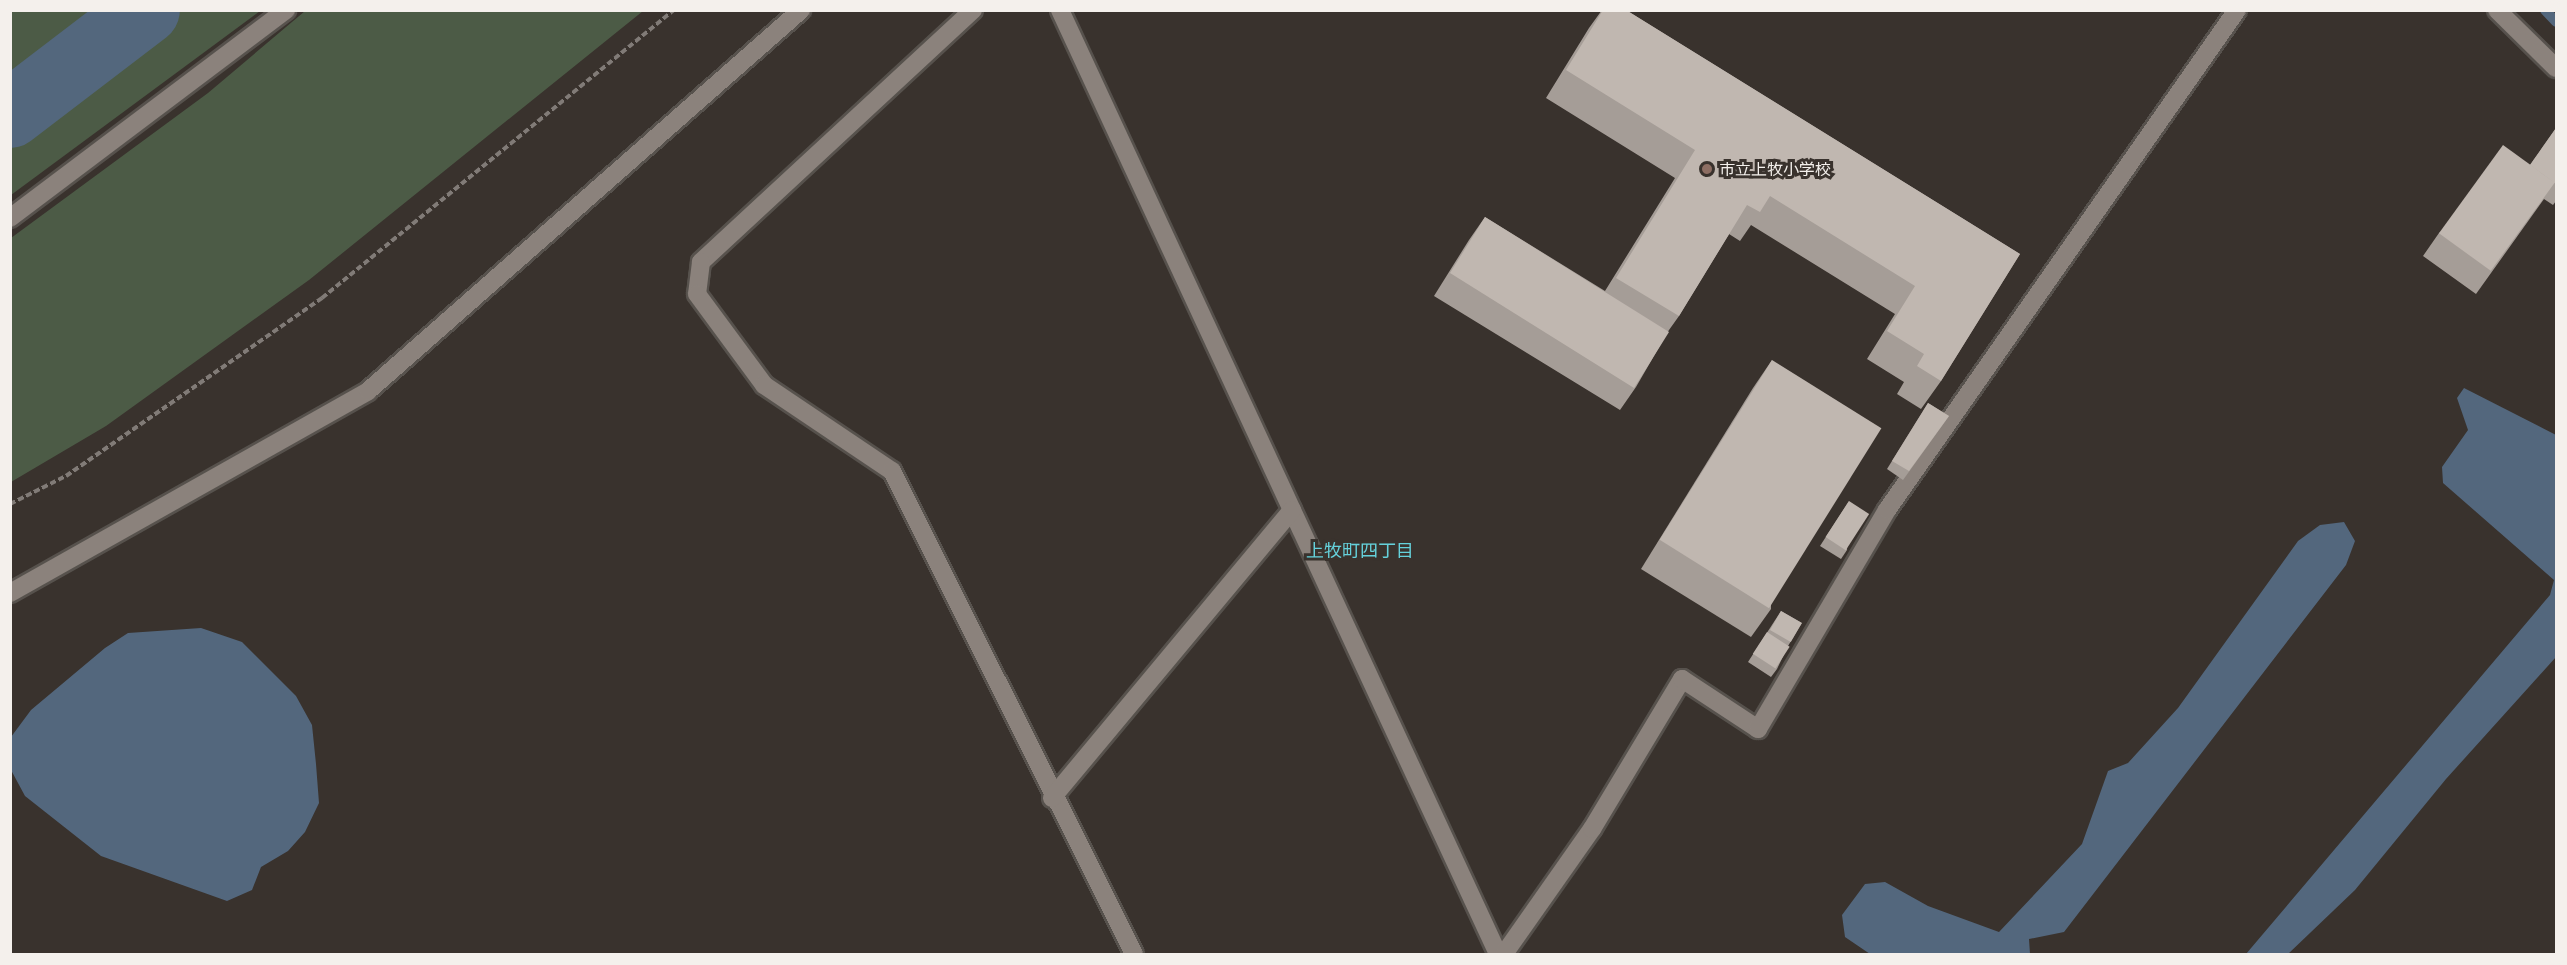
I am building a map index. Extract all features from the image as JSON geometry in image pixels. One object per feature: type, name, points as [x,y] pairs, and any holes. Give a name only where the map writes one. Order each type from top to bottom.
[{"type":"street","points":[[10,218],[286,10]]},
{"type":"street","points":[[10,593],[368,391],[801,10]]},
{"type":"street","points":[[973,10],[701,262],[697,294],[764,386],[892,471],[1052,798],[1134,954]]},
{"type":"street","points":[[1060,10],[1498,954]]},
{"type":"street","points":[[1504,954],[1592,829],[1682,679],[1758,729],[1887,510],[2237,10]]},
{"type":"street","points":[[2497,10],[2556,68]]},
{"type":"street","points":[[1052,798],[1292,510]]},
{"type":"path","points":[[10,504],[66,477],[322,298],[674,10]]},
{"type":"green space","points":[[11,10],[107,10],[107,11],[11,84]]},
{"type":"green space","points":[[169,10],[260,11],[11,195],[11,139]]},
{"type":"green space","points":[[305,11],[643,11],[309,280],[106,426],[11,482],[11,238],[208,93]]},
{"type":"water","points":[[2464,388],[2556,435],[2556,657],[2446,779],[2355,890],[2288,954],[2246,954],[2550,595],[2554,580],[2443,483],[2442,467],[2468,430],[2457,398]]},
{"type":"water","points":[[2344,522],[2355,541],[2346,565],[2064,932],[2029,939],[2030,954],[1870,954],[1845,937],[1842,915],[1865,884],[1885,882],[1928,906],[1999,932],[2082,844],[2108,771],[2128,763],[2178,708],[2298,541],[2320,525]]},
{"type":"water","points":[[201,628],[242,642],[296,696],[312,725],[316,764],[319,803],[305,832],[288,851],[261,867],[252,890],[227,901],[101,856],[25,796],[11,770],[11,737],[31,710],[105,648],[128,633]]},
{"type":"building","points":[[1603,10],[1626,10],[2020,254],[1941,381],[1917,366],[1924,354],[1887,331],[1915,286],[1770,196],[1760,212],[1747,205],[1679,316],[1616,278],[1695,150],[1566,70]]},
{"type":"building","points":[[2556,128],[2556,184],[2530,165]]},
{"type":"building","points":[[2503,145],[2555,183],[2491,271],[2439,233]]},
{"type":"building","points":[[1485,217],[1669,332],[1634,388],[1450,273]]},
{"type":"building","points":[[1772,360],[1881,428],[1769,608],[1660,540]]},
{"type":"building","points":[[1928,403],[1949,416],[1909,471],[1892,461]]},
{"type":"building","points":[[1849,501],[1869,514],[1846,550],[1826,537]]},
{"type":"building","points":[[1781,611],[1802,623],[1791,642],[1770,630]]},
{"type":"building","points":[[1767,632],[1790,647],[1775,669],[1753,654]]},
{"type":"waterway","points":[[10,114],[146,10]]},
{"type":"waterway","points":[[2545,10],[2556,22]]},
{"type":"place","name":"市立上牧小学校","points":[[1707,169]]},
{"type":"district","name":"上牧町四丁目","points":[[1360,551]]}]
